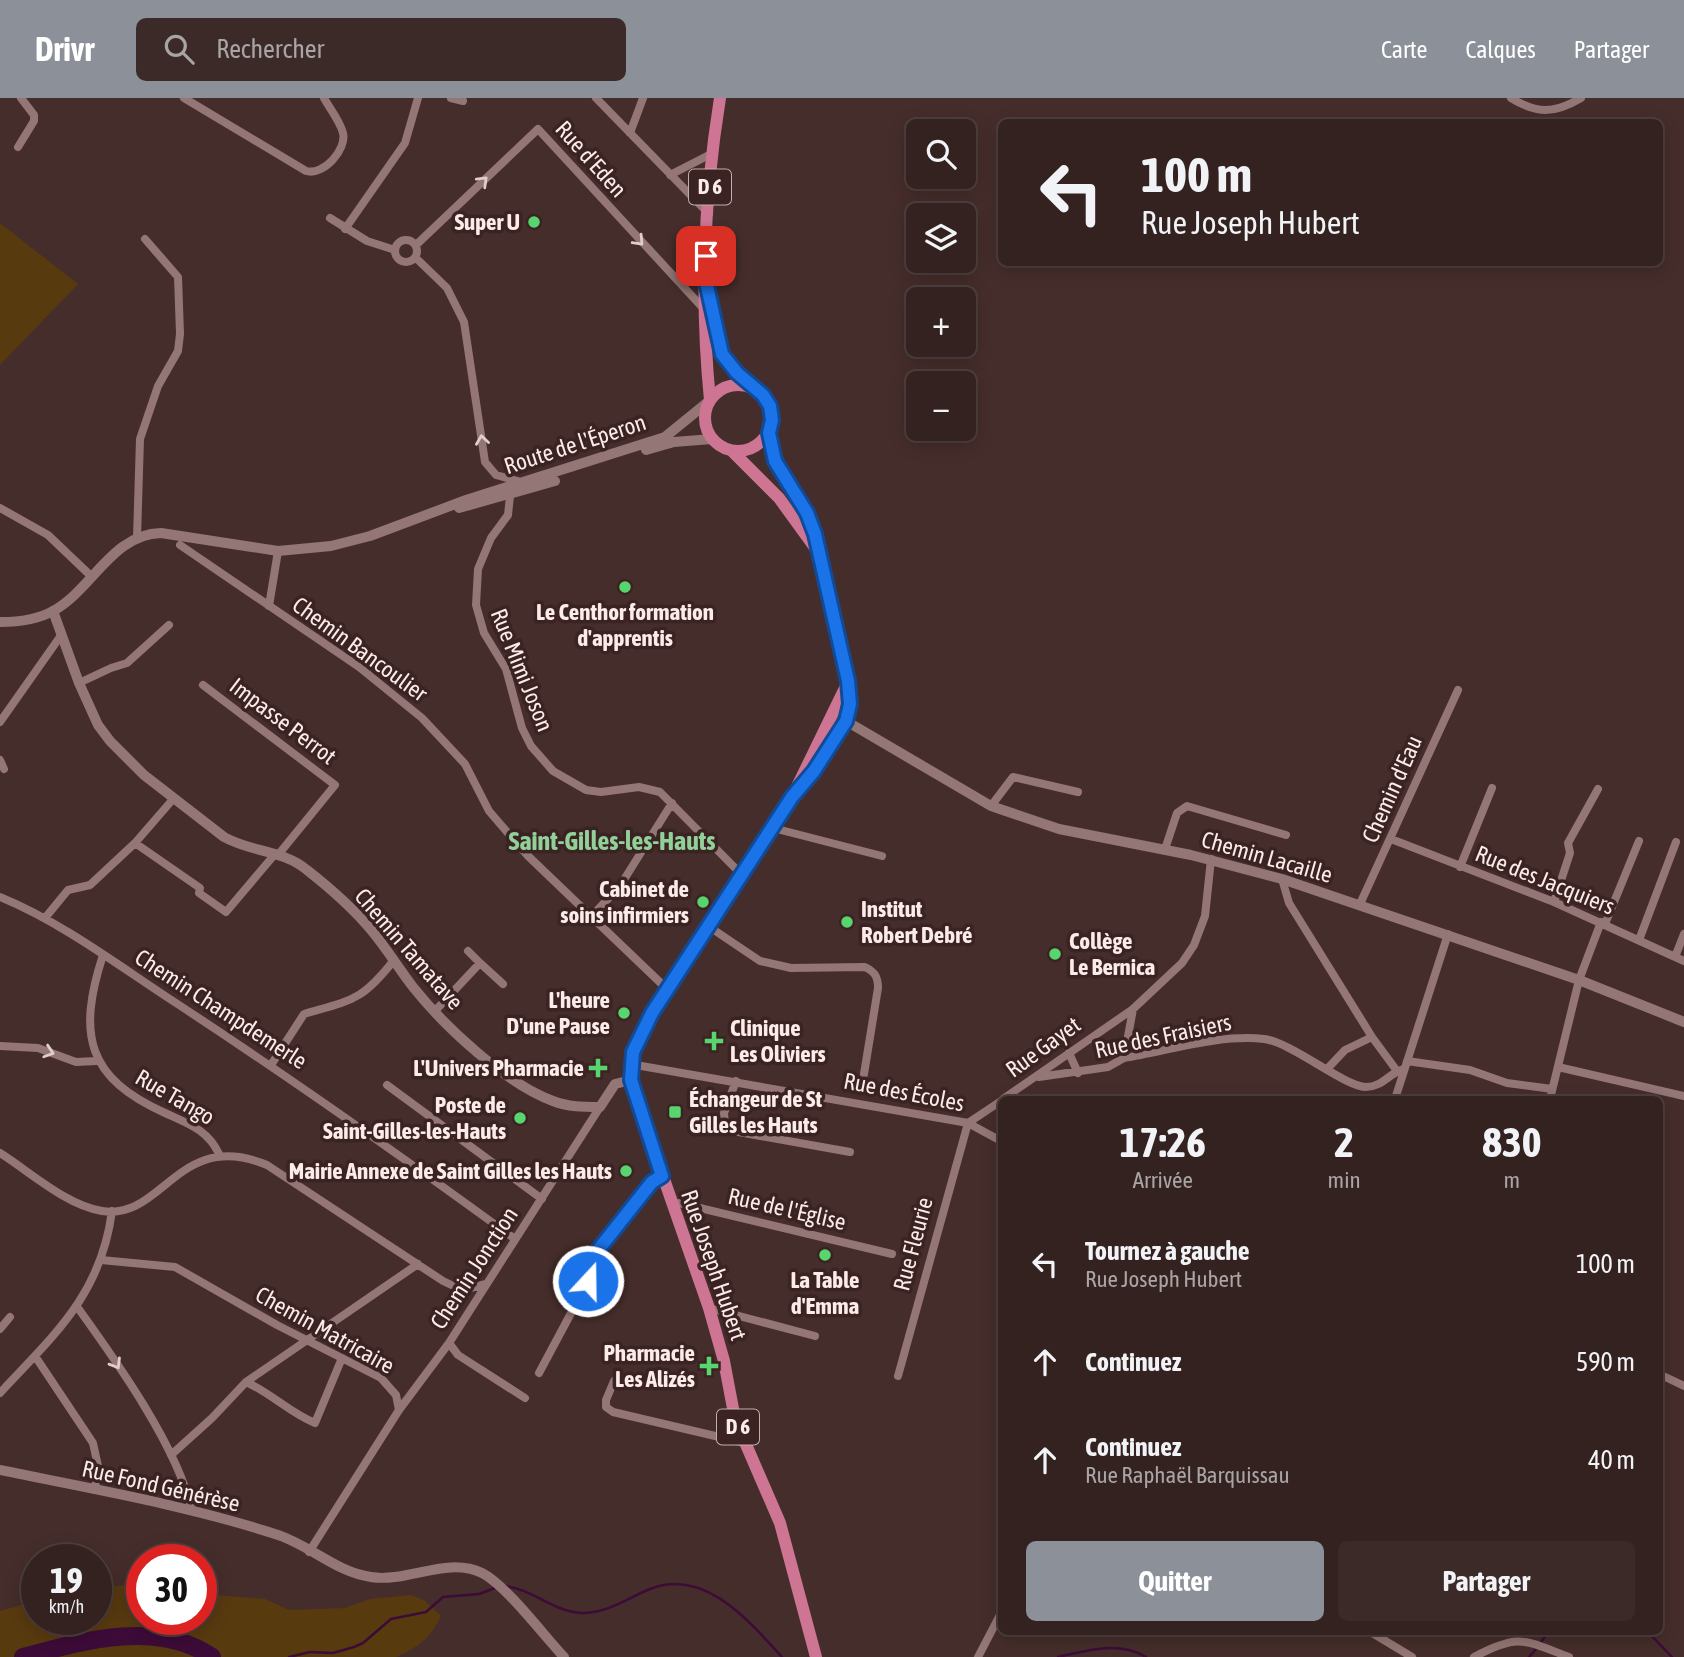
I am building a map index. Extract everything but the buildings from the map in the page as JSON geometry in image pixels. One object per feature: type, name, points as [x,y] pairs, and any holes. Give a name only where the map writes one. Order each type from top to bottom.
[{"type":"main road","name":"D 6","points":[[709,401],[702,308],[711,154],[720,98]]},
{"type":"main road","name":"D 6","points":[[705,277],[722,354],[752,387]]},
{"type":"main road","points":[[729,386],[752,387],[763,395],[770,406],[772,420],[769,433],[754,448],[732,451],[712,439],[705,421],[709,401],[729,386]]},
{"type":"main road","name":"Route de l'Éperon","points":[[446,510],[466,500],[665,437],[709,401]]},
{"type":"main road","name":"Rue Joseph Hubert","points":[[769,433],[775,461],[807,513],[820,555],[848,681],[850,704],[846,721],[814,771],[792,797]]},
{"type":"main road","name":"Route de l'Éperon","points":[[136,538],[161,533],[278,551],[331,546],[446,510],[510,496],[674,442],[712,439]]},
{"type":"main road","name":"Rue Joseph Hubert","points":[[732,451],[779,498],[820,555]]},
{"type":"main road","points":[[510,496],[512,491],[545,477]]},
{"type":"main road","points":[[0,622],[20,622],[53,611],[136,538]]},
{"type":"main road","name":"Rue Joseph Hubert","points":[[816,1657],[780,1523],[735,1419],[724,1361],[709,1308],[662,1176],[631,1080],[630,1064],[638,1040],[667,989],[792,797],[848,681]]},
{"type":"main road","points":[[842,695],[846,721]]},
{"type":"street","points":[[18,147],[34,121],[34,115],[21,98]]},
{"type":"street","points":[[184,98],[315,173],[324,170],[343,144],[343,134],[324,98]]},
{"type":"street","points":[[345,229],[405,143],[418,98]]},
{"type":"street","points":[[451,98],[463,101]]},
{"type":"street","points":[[596,98],[709,214]]},
{"type":"street","points":[[630,133],[643,98]]},
{"type":"street","points":[[1510,98],[1530,110],[1546,113],[1581,98]]},
{"type":"street","name":"Rue d'Eden","points":[[416,245],[538,128],[702,308]]},
{"type":"street","points":[[670,176],[711,154]]},
{"type":"street","points":[[330,218],[367,241],[395,250]]},
{"type":"street","points":[[136,538],[139,439],[158,386],[178,351],[180,334],[178,277],[145,240]]},
{"type":"street","points":[[406,240],[416,245],[415,258],[402,262],[396,257],[398,243],[406,240]]},
{"type":"street","points":[[415,258],[447,288],[464,321],[485,462],[496,475],[524,483]]},
{"type":"street","name":"Rue Mimi Joson","points":[[510,496],[508,515],[491,538],[478,569],[476,605],[484,633],[506,669],[522,728],[531,746],[553,771],[586,790],[601,792],[648,787],[660,792],[741,874]]},
{"type":"street","points":[[0,508],[48,535],[91,576]]},
{"type":"street","name":"Chemin Bancoulier","points":[[180,545],[359,667],[422,718],[464,764],[489,811],[527,855],[667,989]]},
{"type":"street","points":[[269,606],[278,551]]},
{"type":"street","name":"Chemin Tamatave","points":[[53,611],[79,683],[98,725],[137,769],[240,846],[297,862],[341,899],[435,1011],[498,1067],[532,1090],[570,1106],[600,1107]]},
{"type":"street","points":[[79,683],[111,667],[127,663],[169,625]]},
{"type":"street","points":[[0,722],[62,634]]},
{"type":"street","name":"Impasse Perrot","points":[[203,685],[335,785],[277,855]]},
{"type":"street","name":"Chemin d'Eau","points":[[1360,904],[1458,690]]},
{"type":"street","name":"Chemin Lacaille","points":[[846,721],[991,806],[1059,829],[1211,859],[1282,879],[1448,933],[1579,980],[1684,1022]]},
{"type":"street","points":[[991,806],[1013,777],[1078,792]]},
{"type":"street","points":[[1460,867],[1492,788]]},
{"type":"street","points":[[1554,902],[1570,853],[1568,843],[1598,789]]},
{"type":"street","points":[[45,918],[68,890],[90,885],[135,843],[174,798]]},
{"type":"street","points":[[591,917],[620,886],[672,803]]},
{"type":"street","points":[[1164,849],[1177,813],[1187,806],[1286,835]]},
{"type":"street","points":[[773,828],[882,856]]},
{"type":"street","name":"Rue des Jacquiers","points":[[1391,839],[1554,902],[1684,961]]},
{"type":"street","points":[[1551,1096],[1579,980],[1639,841]]},
{"type":"street","points":[[1639,940],[1676,842]]},
{"type":"street","points":[[135,843],[200,888],[200,893],[226,912],[277,855]]},
{"type":"street","name":"Rue Gayet","points":[[1008,1096],[1133,1009],[1169,978],[1194,945],[1205,916],[1211,859]]},
{"type":"street","points":[[1282,879],[1289,903],[1372,1037],[1402,1067],[1470,1070],[1507,1083],[1552,1089]]},
{"type":"street","name":"Chemin Champdemerle","points":[[0,897],[45,918],[271,1065],[347,1116],[515,1239]]},
{"type":"street","points":[[708,926],[760,961],[791,968],[864,967],[872,971],[878,978],[878,988],[864,1074]]},
{"type":"street","points":[[1396,1096],[1402,1067],[1448,933]]},
{"type":"street","points":[[1675,957],[1684,934]]},
{"type":"street","points":[[468,951],[503,984]]},
{"type":"street","points":[[0,1046],[38,1048],[76,1062],[97,1061],[90,1018],[93,986],[103,956]]},
{"type":"street","points":[[271,1065],[304,1014],[360,997],[371,989],[394,960]]},
{"type":"street","points":[[435,1011],[480,963]]},
{"type":"street","points":[[1124,1058],[1133,1009]]},
{"type":"street","points":[[1326,1069],[1346,1050],[1372,1037]]},
{"type":"street","name":"Rue des Fraisiers","points":[[1039,1077],[1078,1073],[1108,1067],[1124,1058],[1240,1038],[1267,1039],[1364,1088],[1383,1083],[1402,1067]]},
{"type":"street","points":[[1069,1052],[1078,1073]]},
{"type":"street","name":"Rue Tango","points":[[97,1061],[125,1093],[211,1138],[219,1154]]},
{"type":"street","name":"Rue des Écoles","points":[[630,1064],[968,1123],[998,1139]]},
{"type":"street","points":[[1558,1067],[1684,1096]]},
{"type":"street","points":[[600,1107],[615,1084],[631,1080]]},
{"type":"street","points":[[736,1081],[724,1113],[725,1126],[733,1131],[850,1152]]},
{"type":"street","points":[[387,1085],[542,1199]]},
{"type":"street","name":"Rue Gayet","points":[[968,1123],[998,1103]]},
{"type":"street","name":"Chemin Jonction","points":[[399,1410],[449,1343],[600,1107]]},
{"type":"street","name":"Rue Fleurie","points":[[898,1376],[968,1123]]},
{"type":"street","points":[[0,1153],[70,1198],[100,1210],[112,1211],[121,1210],[143,1199],[191,1167],[219,1154],[248,1157],[267,1165],[462,1290],[486,1284]]},
{"type":"street","points":[[539,1373],[585,1287],[587,1264],[652,1182],[662,1176]]},
{"type":"street","name":"Rue de l'Église","points":[[672,1205],[679,1203],[892,1254]]},
{"type":"street","points":[[0,1393],[78,1308],[101,1260],[112,1211]]},
{"type":"street","name":"Chemin Matricaire","points":[[101,1260],[175,1267],[381,1378],[396,1395],[399,1410],[309,1552]]},
{"type":"street","points":[[171,1455],[246,1382],[418,1264]]},
{"type":"street","points":[[78,1308],[107,1349],[171,1455],[186,1483],[192,1511]]},
{"type":"street","points":[[709,1308],[815,1336]]},
{"type":"street","points":[[0,1329],[10,1317]]},
{"type":"street","points":[[449,1343],[458,1355],[525,1398]]},
{"type":"street","points":[[35,1356],[93,1443],[98,1466],[95,1490]]},
{"type":"street","points":[[246,1382],[269,1392],[298,1416],[315,1423],[342,1358]]},
{"type":"street","points":[[1663,1376],[1684,1386]]},
{"type":"street","points":[[614,1381],[606,1400],[606,1406],[613,1412],[745,1443]]},
{"type":"street","name":"Rue Fond Générèse","points":[[0,1470],[192,1511],[276,1534],[332,1565],[370,1577],[466,1569],[482,1573],[497,1584],[564,1657]]},
{"type":"street","points":[[978,1657],[998,1619]]},
{"type":"street","points":[[1376,1635],[1412,1657]]},
{"type":"street","points":[[1474,1657],[1497,1644],[1525,1636],[1538,1645],[1569,1657]]},
{"type":"shaded area","points":[[0,223],[78,284],[0,365]]},
{"type":"shaded area","points":[[126,1585],[126,1635],[217,1635],[217,1595],[265,1599],[289,1610],[345,1608],[370,1599],[411,1595],[424,1600],[441,1616],[423,1641],[396,1657],[0,1657],[0,1611],[21,1605],[21,1635],[112,1635],[112,1587]]},
{"type":"waterway","points":[[505,1586],[564,1610],[585,1613],[610,1607],[650,1589],[670,1584],[689,1585],[724,1601],[755,1628],[782,1657]]},
{"type":"waterway","points":[[289,1657],[310,1652],[333,1653],[354,1647],[363,1643],[391,1619],[426,1612],[443,1597],[479,1594],[495,1588]]},
{"type":"waterway","points":[[1541,1642],[1546,1635]]},
{"type":"waterway","points":[[1651,1635],[1672,1657]]},
{"type":"waterway","points":[[23,1657],[94,1640],[144,1636],[191,1645],[212,1657]]},
{"type":"waterway","points":[[1058,1657],[1103,1648],[1125,1649],[1146,1657]]},
{"type":"waterway","points":[[1529,1657],[1537,1648]]},
{"type":"place","name":"Super U","points":[[534,222]]},
{"type":"place","name":"Le Centhor formation d'apprentis","points":[[625,587]]},
{"type":"place","name":"Cabinet de soins infirmiers","points":[[703,902]]},
{"type":"place","name":"Institut Robert Debré","points":[[847,922]]},
{"type":"place","name":"Collège Le Bernica","points":[[1055,954]]},
{"type":"place","name":"L'heure D'une Pause","points":[[624,1013]]},
{"type":"place","name":"Clinique Les Oliviers","points":[[714,1041]]},
{"type":"place","name":"L'Univers Pharmacie","points":[[598,1068]]},
{"type":"place","name":"Échangeur de St Gilles les Hauts","points":[[675,1112]]},
{"type":"place","name":"Poste de Saint-Gilles-les-Hauts","points":[[520,1118]]},
{"type":"place","name":"Mairie Annexe de Saint Gilles les Hauts","points":[[626,1171]]},
{"type":"place","name":"La Table d'Emma","points":[[825,1255]]},
{"type":"place","name":"Pharmacie Les Alizés","points":[[709,1366]]},
{"type":"district","name":"Saint-Gilles-les-Hauts","points":[[612,841]]},
{"type":"route","points":[[588,1281],[585,1272],[587,1264],[652,1182],[662,1176],[631,1080],[630,1064],[638,1040],[652,1013],[741,874],[846,721],[850,704],[842,651],[815,534],[807,513],[775,461],[769,433],[772,420],[770,406],[763,395],[726,362],[722,354],[705,277],[706,256]]}]
